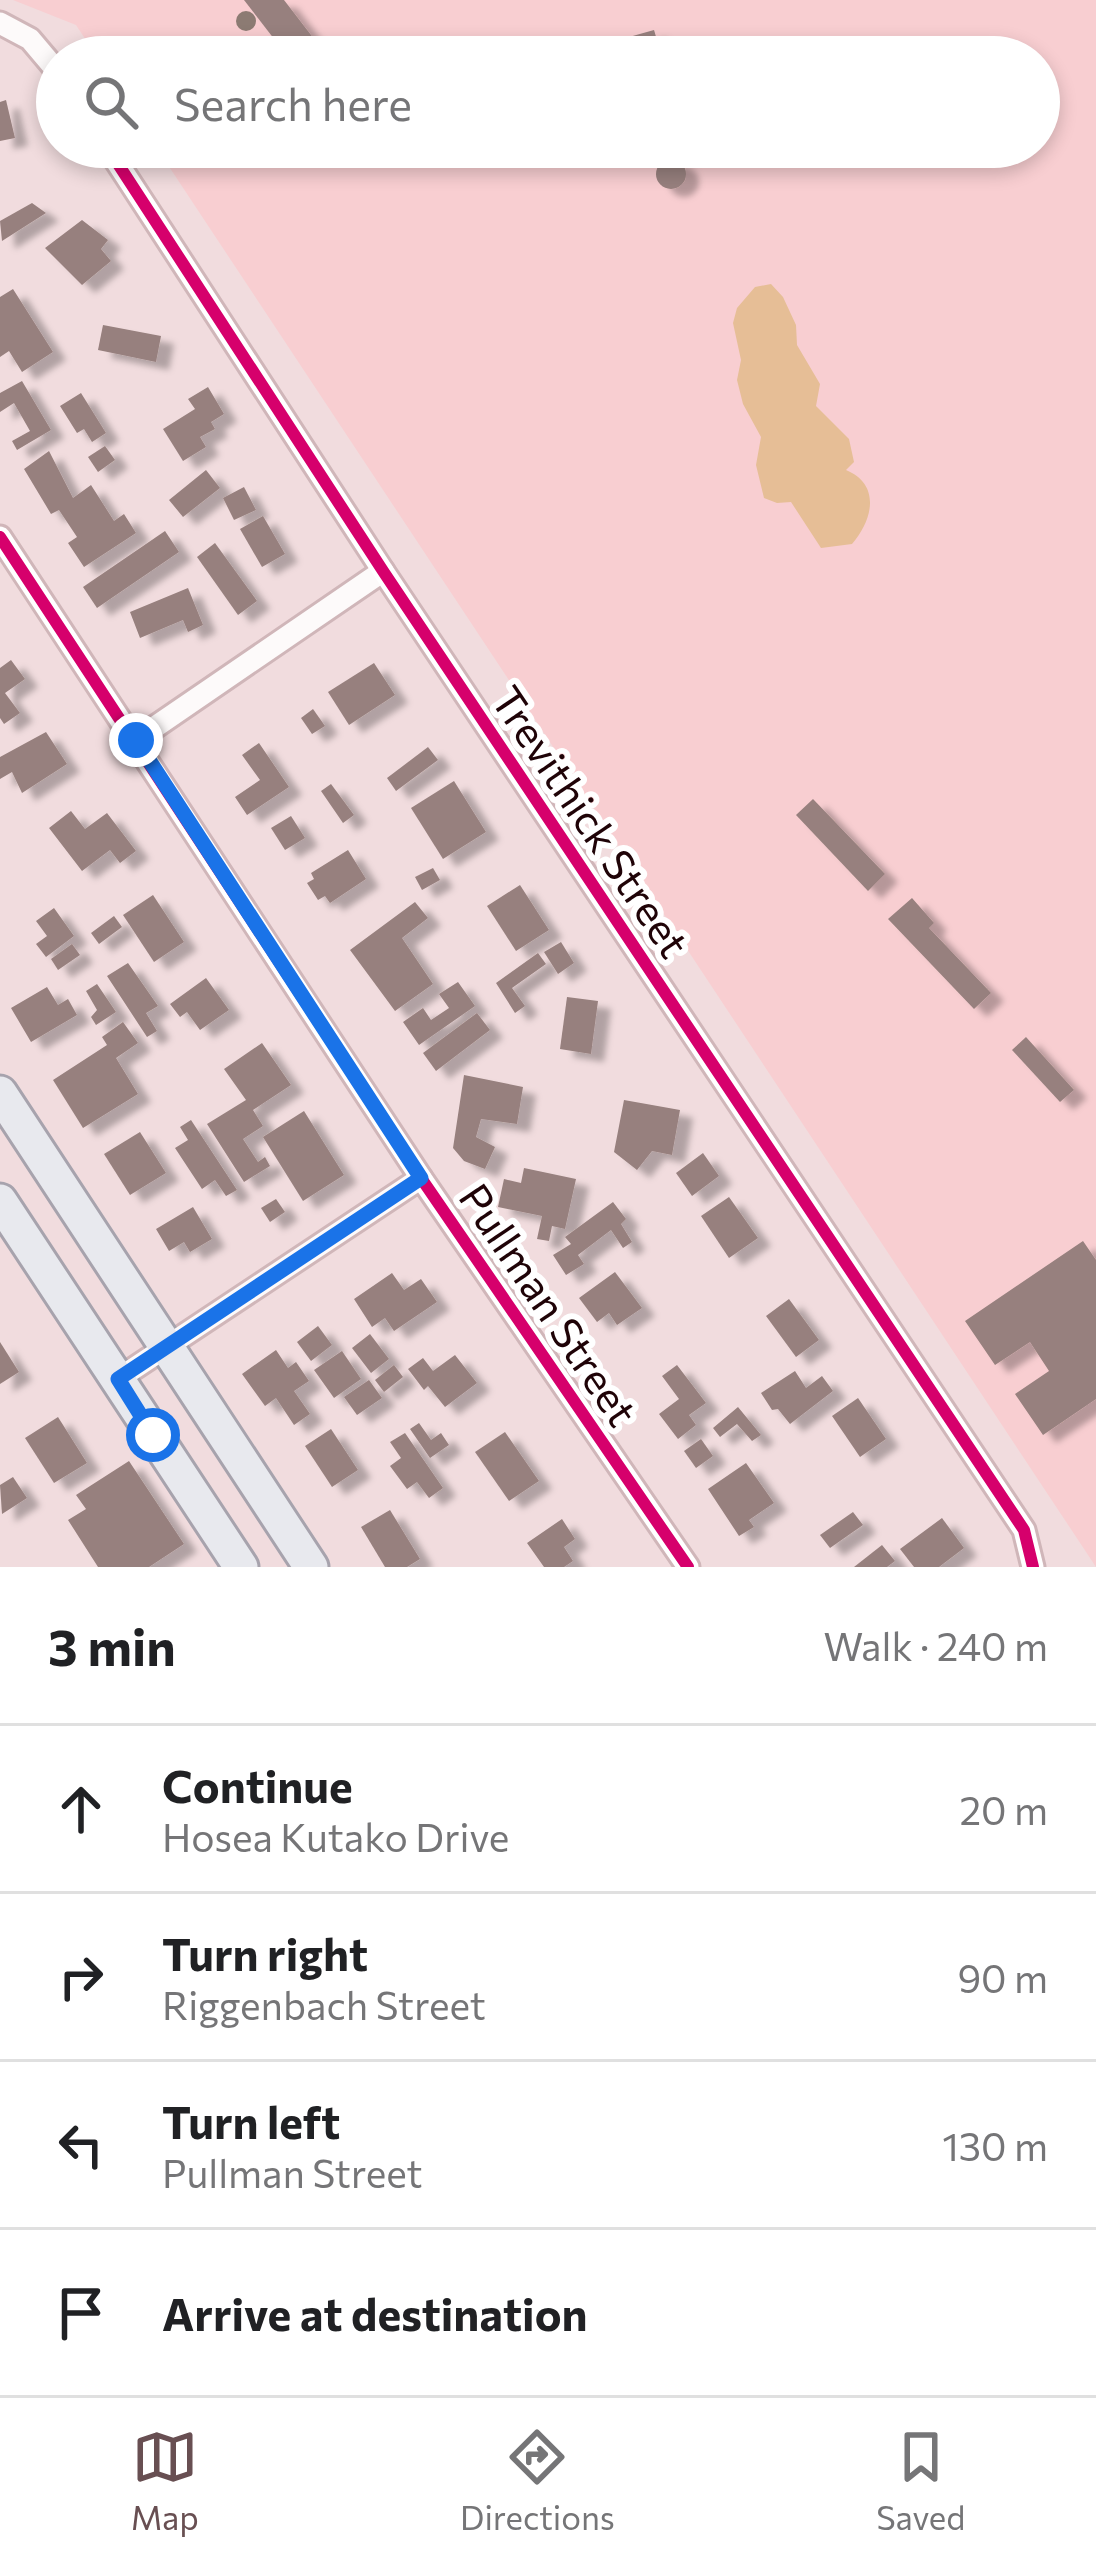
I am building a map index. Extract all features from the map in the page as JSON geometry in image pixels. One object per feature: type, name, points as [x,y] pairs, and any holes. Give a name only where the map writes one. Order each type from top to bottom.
[{"type":"main road","points":[[0,1093],[311,1567]]},
{"type":"main road","points":[[0,1201],[241,1567]]},
{"type":"street","points":[[0,23],[36,46]]},
{"type":"street","name":"Trevithick Street","points":[[121,168],[383,571],[1024,1530],[1033,1567]]},
{"type":"street","name":"Pullman Street","points":[[0,537],[421,1178],[688,1567]]},
{"type":"street","points":[[136,740],[383,571]]},
{"type":"street","points":[[118,1379],[421,1178]]},
{"type":"shaded area","points":[[13,0],[1096,0],[1096,1567],[170,168],[1060,168],[1060,36],[83,36],[76,25]]},
{"type":"shaded area","points":[[771,284],[783,297],[796,325],[797,345],[820,384],[816,406],[849,439],[854,462],[846,470],[869,494],[865,525],[852,544],[821,548],[791,502],[764,498],[756,465],[761,437],[743,404],[737,380],[741,360],[733,323],[737,308],[755,287]]},
{"type":"building","points":[[244,0],[284,0],[312,36],[272,36]]},
{"type":"building","points":[[6,100],[15,138],[0,141],[0,102]]},
{"type":"building","points":[[657,168],[685,168],[685,180],[677,188],[665,188],[657,180]]},
{"type":"building","points":[[32,203],[46,213],[2,241],[0,221]]},
{"type":"building","points":[[82,220],[108,240],[101,249],[111,261],[82,285],[45,248]]},
{"type":"building","points":[[13,289],[53,352],[22,372],[9,351],[0,357],[0,297]]},
{"type":"building","points":[[103,325],[161,336],[156,362],[98,350]]},
{"type":"building","points":[[22,381],[51,430],[17,450],[12,441],[30,431],[14,403],[0,412],[0,393]]},
{"type":"building","points":[[208,387],[224,414],[211,422],[215,429],[200,437],[206,447],[183,461],[163,429],[195,409],[188,399]]},
{"type":"building","points":[[81,393],[106,433],[92,442],[84,429],[77,433],[60,406]]},
{"type":"building","points":[[105,446],[115,460],[98,472],[88,457]]},
{"type":"building","points":[[49,451],[73,498],[91,485],[114,521],[124,514],[136,533],[84,567],[68,543],[77,537],[59,510],[51,514],[24,469]]},
{"type":"building","points":[[206,470],[220,488],[183,517],[169,500]]},
{"type":"building","points":[[244,487],[256,510],[234,520],[223,498]]},
{"type":"building","points":[[263,516],[285,554],[262,567],[240,529]]},
{"type":"building","points":[[165,531],[179,552],[97,608],[83,587]]},
{"type":"building","points":[[215,543],[257,601],[238,615],[197,557]]},
{"type":"building","points":[[188,588],[203,625],[188,632],[183,620],[140,638],[130,612]]},
{"type":"building","points":[[11,660],[25,679],[5,693],[20,713],[4,724],[0,668]]},
{"type":"building","points":[[374,663],[395,695],[349,725],[328,692]]},
{"type":"building","points":[[313,709],[325,726],[312,734],[301,718]]},
{"type":"building","points":[[46,732],[67,764],[22,793],[12,772],[0,779],[0,757]]},
{"type":"building","points":[[259,743],[289,787],[247,815],[235,797],[260,780],[242,755]]},
{"type":"building","points":[[428,747],[438,760],[396,791],[387,778]]},
{"type":"building","points":[[454,781],[486,832],[443,859],[411,808]]},
{"type":"building","points":[[331,784],[354,815],[343,823],[321,791]]},
{"type":"building","points":[[813,799],[885,874],[868,891],[796,815]]},
{"type":"building","points":[[71,811],[85,829],[107,813],[136,851],[120,863],[110,850],[82,871],[49,828]]},
{"type":"building","points":[[291,816],[305,838],[285,850],[271,828]]},
{"type":"building","points":[[348,850],[366,879],[330,903],[325,896],[318,900],[307,883],[314,879],[311,873]]},
{"type":"building","points":[[433,868],[440,880],[422,890],[415,877]]},
{"type":"building","points":[[520,885],[549,930],[516,951],[487,906]]},
{"type":"building","points":[[153,895],[184,942],[154,962],[123,915]]},
{"type":"building","points":[[912,898],[934,923],[929,928],[991,993],[974,1009],[888,919]]},
{"type":"building","points":[[415,902],[428,918],[402,938],[433,984],[395,1011],[350,950]]},
{"type":"building","points":[[54,908],[74,936],[46,957],[36,944],[47,936],[36,921]]},
{"type":"building","points":[[114,916],[122,927],[99,944],[91,933]]},
{"type":"building","points":[[561,942],[574,963],[558,974],[544,952]]},
{"type":"building","points":[[72,944],[80,955],[58,970],[51,959]]},
{"type":"building","points":[[538,953],[546,964],[512,988],[525,1006],[515,1013],[496,983]]},
{"type":"building","points":[[128,963],[158,1006],[146,1013],[157,1031],[147,1037],[107,976]]},
{"type":"building","points":[[206,978],[229,1010],[200,1030],[187,1012],[180,1017],[170,1004]]},
{"type":"building","points":[[458,982],[475,1006],[419,1045],[403,1022],[423,1008],[431,1020],[449,1008],[439,994]]},
{"type":"building","points":[[97,984],[116,1012],[96,1025],[91,1017],[97,1010],[86,991]]},
{"type":"building","points":[[47,987],[58,1005],[68,999],[77,1015],[31,1042],[11,1008]]},
{"type":"building","points":[[567,997],[598,1001],[591,1054],[560,1049]]},
{"type":"building","points":[[477,1013],[490,1030],[436,1071],[423,1053]]},
{"type":"building","points":[[123,1022],[138,1043],[116,1058],[138,1094],[83,1128],[53,1080],[107,1045],[102,1037]]},
{"type":"building","points":[[1026,1037],[1074,1090],[1060,1102],[1012,1050]]},
{"type":"building","points":[[262,1043],[291,1085],[253,1110],[263,1126],[243,1139],[258,1162],[265,1157],[270,1166],[244,1182],[207,1124],[246,1100],[224,1069]]},
{"type":"building","points":[[464,1075],[523,1087],[517,1124],[481,1119],[476,1137],[495,1147],[485,1169],[464,1161],[453,1148]]},
{"type":"building","points":[[624,1100],[680,1110],[672,1155],[652,1151],[637,1170],[614,1152]]},
{"type":"building","points":[[304,1111],[344,1175],[303,1201],[263,1137]]},
{"type":"building","points":[[191,1120],[237,1190],[226,1196],[215,1180],[202,1189],[175,1148],[188,1140],[180,1127]]},
{"type":"building","points":[[140,1132],[166,1173],[130,1195],[104,1154]]},
{"type":"building","points":[[703,1153],[719,1176],[692,1196],[676,1173]]},
{"type":"building","points":[[524,1168],[576,1179],[565,1229],[552,1226],[549,1241],[537,1239],[542,1216],[498,1207],[504,1179],[521,1183]]},
{"type":"building","points":[[729,1197],[758,1238],[729,1258],[701,1216]]},
{"type":"building","points":[[276,1199],[285,1212],[270,1222],[261,1208]]},
{"type":"building","points":[[613,1202],[626,1219],[621,1224],[632,1242],[623,1248],[611,1230],[578,1255],[584,1264],[566,1275],[553,1255],[571,1244],[565,1237]]},
{"type":"building","points":[[193,1207],[212,1239],[190,1252],[184,1242],[169,1251],[156,1229]]},
{"type":"building","points":[[1083,1241],[1096,1260],[1096,1399],[1043,1435],[1015,1394],[1049,1371],[1030,1342],[995,1365],[965,1321]]},
{"type":"building","points":[[615,1272],[642,1308],[617,1325],[609,1313],[597,1322],[579,1298]]},
{"type":"building","points":[[392,1273],[404,1290],[421,1279],[437,1302],[394,1331],[385,1318],[372,1327],[354,1299]]},
{"type":"building","points":[[789,1299],[819,1340],[796,1357],[766,1316]]},
{"type":"building","points":[[318,1326],[332,1345],[311,1361],[297,1342]]},
{"type":"building","points":[[370,1334],[389,1359],[371,1373],[352,1348]]},
{"type":"building","points":[[0,1342],[19,1372],[0,1384]]},
{"type":"building","points":[[276,1350],[288,1368],[296,1362],[309,1381],[294,1391],[310,1414],[294,1425],[276,1398],[265,1406],[242,1374]]},
{"type":"building","points":[[342,1351],[361,1379],[334,1398],[314,1370]]},
{"type":"building","points":[[455,1355],[477,1383],[445,1407],[408,1369],[423,1358],[433,1371]]},
{"type":"building","points":[[394,1365],[403,1377],[384,1392],[375,1380]]},
{"type":"building","points":[[677,1365],[706,1403],[689,1415],[696,1425],[678,1439],[659,1414],[679,1399],[662,1376]]},
{"type":"building","points":[[795,1371],[806,1388],[822,1376],[833,1391],[790,1424],[761,1393]]},
{"type":"building","points":[[369,1380],[382,1398],[357,1415],[344,1397]]},
{"type":"building","points":[[858,1398],[886,1439],[860,1457],[832,1416]]},
{"type":"building","points":[[738,1407],[761,1435],[752,1441],[737,1424],[720,1437],[713,1428]]},
{"type":"building","points":[[58,1417],[87,1463],[54,1483],[25,1438]]},
{"type":"building","points":[[419,1423],[431,1440],[441,1433],[449,1445],[430,1458],[410,1429]]},
{"type":"building","points":[[331,1429],[358,1470],[332,1487],[305,1446]]},
{"type":"building","points":[[505,1432],[539,1481],[509,1501],[475,1452]]},
{"type":"building","points":[[405,1433],[443,1488],[429,1498],[417,1482],[407,1489],[390,1466],[401,1458],[390,1442]]},
{"type":"building","points":[[701,1439],[713,1456],[696,1468],[684,1451]]},
{"type":"building","points":[[129,1461],[184,1544],[149,1567],[98,1567],[68,1520],[86,1509],[76,1495]]},
{"type":"building","points":[[746,1463],[774,1503],[749,1520],[754,1527],[739,1536],[708,1489]]},
{"type":"building","points":[[13,1477],[27,1498],[2,1514],[0,1485]]},
{"type":"building","points":[[390,1510],[420,1559],[407,1567],[385,1567],[361,1527]]},
{"type":"building","points":[[853,1512],[863,1525],[830,1548],[820,1535]]},
{"type":"building","points":[[942,1518],[964,1548],[939,1567],[914,1567],[900,1549]]},
{"type":"building","points":[[562,1519],[575,1539],[564,1547],[573,1561],[564,1567],[544,1567],[527,1543]]},
{"type":"building","points":[[882,1545],[895,1561],[887,1567],[854,1567]]},
{"type":"cycle path","points":[[121,168],[383,571],[1024,1530],[1033,1567]]},
{"type":"cycle path","points":[[0,537],[421,1178],[688,1567]]},
{"type":"route","points":[[136,740],[421,1178],[118,1379],[153,1435]]}]
